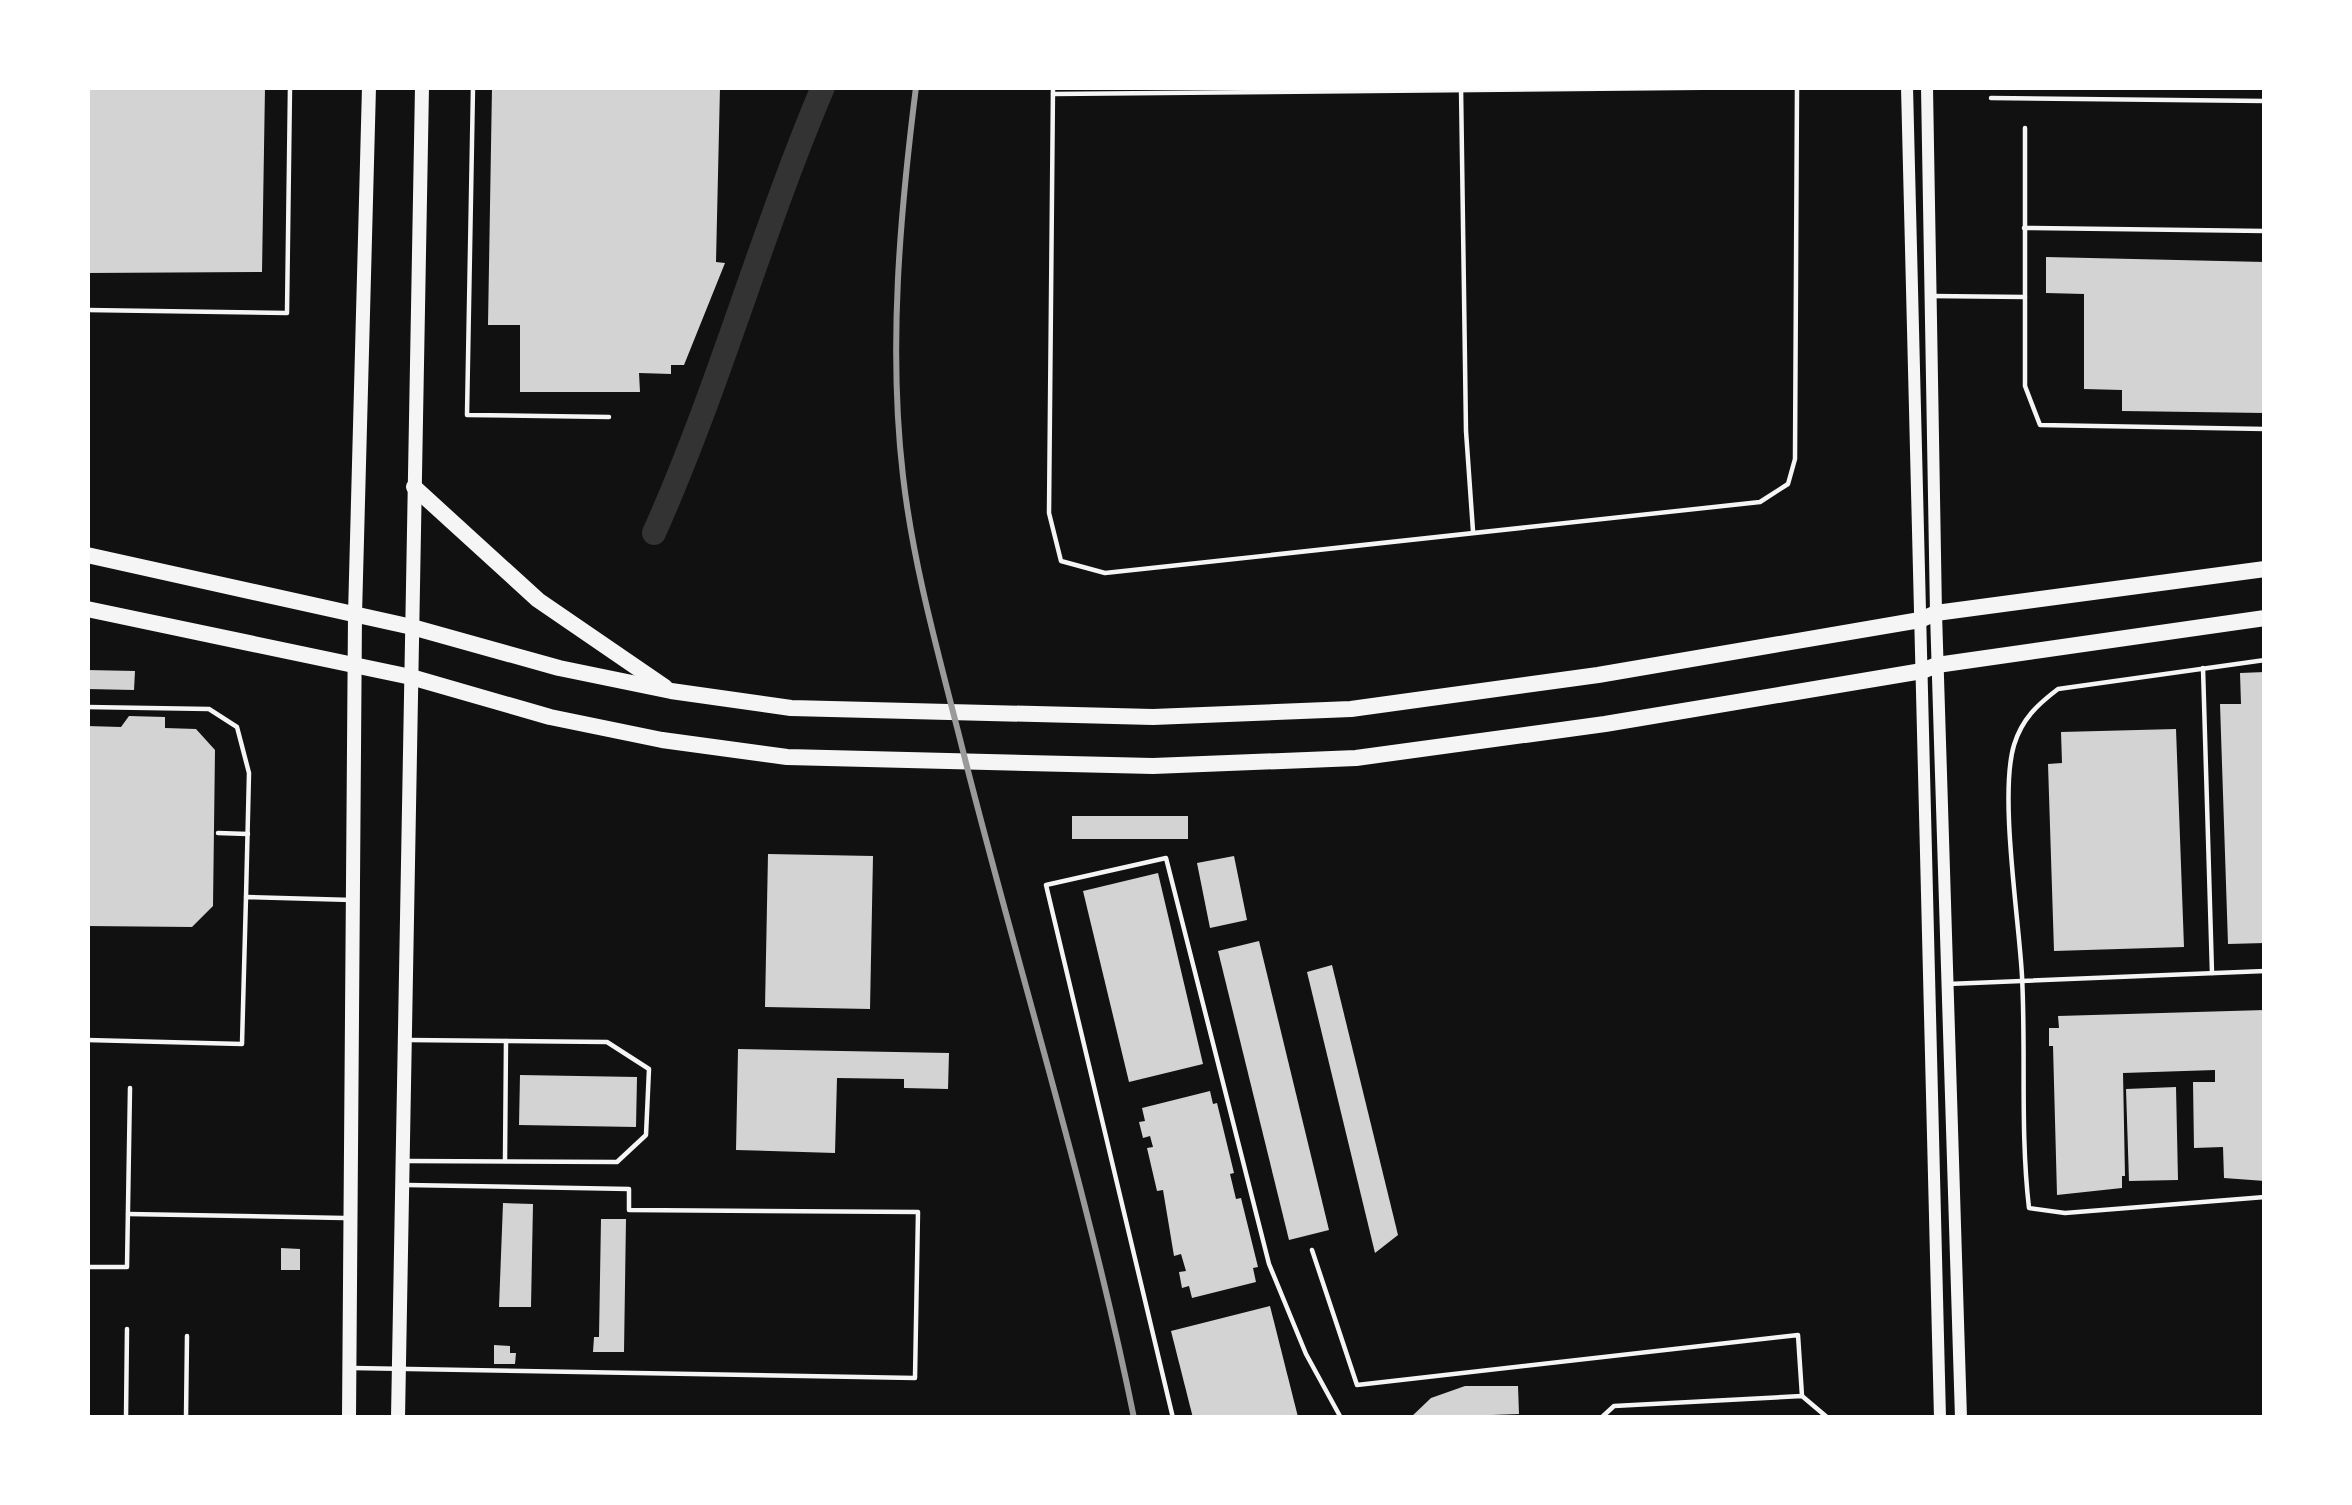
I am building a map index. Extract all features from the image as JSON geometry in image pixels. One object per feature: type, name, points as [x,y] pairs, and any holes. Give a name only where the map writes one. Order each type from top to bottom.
[{"type":"main road","points":[[349,1418],[354,666],[369,87]]},
{"type":"main road","points":[[398,1418],[422,87]]},
{"type":"main road","points":[[414,487],[538,600],[671,691]]},
{"type":"main road","points":[[87,555],[671,691],[791,708],[1153,717],[1351,709],[1472,694],[1928,617],[2265,569]]},
{"type":"main road","points":[[87,610],[411,677],[550,717],[662,740],[788,757],[1153,766],[1262,764],[1437,749],[1929,668],[2265,619]]},
{"type":"street","points":[[1907,87],[1928,617],[1940,1418]]},
{"type":"street","points":[[1928,87],[1928,617]]},
{"type":"street","points":[[1929,668],[1948,984],[1961,1418]]},
{"type":"lane","points":[[87,310],[287,313],[290,87]]},
{"type":"lane","points":[[473,87],[467,415],[609,418]]},
{"type":"lane","points":[[1784,87],[1053,91],[1049,513],[1061,560],[1105,572],[1760,502],[1788,484],[1795,459],[1797,87]]},
{"type":"lane","points":[[2092,87],[2092,98]]},
{"type":"lane","points":[[1461,89],[1466,431],[1473,533]]},
{"type":"lane","points":[[1991,98],[2265,101]]},
{"type":"lane","points":[[2025,128],[2025,386],[2041,425],[2265,429]]},
{"type":"lane","points":[[2024,228],[2265,231]]},
{"type":"lane","points":[[1931,296],[2025,297]]},
{"type":"lane","points":[[2265,660],[2058,689],[2030,709],[2013,747],[2010,799],[2023,981],[2029,1208],[2065,1213],[2265,1197]]},
{"type":"lane","points":[[2203,668],[2212,974]]},
{"type":"lane","points":[[87,706],[209,709],[237,727],[249,773],[242,1044],[87,1040]]},
{"type":"lane","points":[[218,833],[248,833]]},
{"type":"lane","points":[[1173,1418],[1046,885],[1166,858],[1270,1264],[1306,1354],[1342,1418]]},
{"type":"lane","points":[[246,897],[353,900]]},
{"type":"lane","points":[[1948,984],[2265,971]]},
{"type":"lane","points":[[401,1161],[617,1162],[646,1135],[649,1069],[607,1042],[404,1040]]},
{"type":"lane","points":[[505,1161],[506,1041]]},
{"type":"lane","points":[[87,1267],[127,1268],[130,1088]]},
{"type":"lane","points":[[350,1368],[915,1378],[918,1212],[629,1210],[629,1189],[401,1185]]},
{"type":"lane","points":[[128,1214],[351,1218]]},
{"type":"lane","points":[[1312,1250],[1357,1385],[1798,1335],[1802,1396]]},
{"type":"lane","points":[[126,1418],[127,1329]]},
{"type":"lane","points":[[186,1418],[187,1336]]},
{"type":"lane","points":[[1601,1418],[1614,1406],[1802,1396],[1828,1418]]},
{"type":"building","points":[[87,87],[265,87],[262,272],[87,273]]},
{"type":"building","points":[[492,87],[720,87],[716,262],[725,263],[684,365],[671,365],[671,374],[639,373],[640,392],[520,392],[520,325],[488,325]]},
{"type":"building","points":[[2046,257],[2265,262],[2265,413],[2122,411],[2122,390],[2084,389],[2084,294],[2046,293]]},
{"type":"building","points":[[87,670],[135,671],[134,690],[87,689]]},
{"type":"building","points":[[2265,672],[2265,943],[2228,944],[2220,704],[2241,704],[2240,673]]},
{"type":"building","points":[[129,716],[165,717],[165,728],[196,729],[215,750],[213,906],[192,927],[87,926],[87,726],[121,727]]},
{"type":"building","points":[[2176,729],[2184,947],[2054,951],[2048,764],[2062,763],[2061,732]]},
{"type":"building","points":[[1072,816],[1188,816],[1188,839],[1072,839]]},
{"type":"building","points":[[768,854],[873,856],[870,1009],[765,1007]]},
{"type":"building","points":[[1234,856],[1247,920],[1210,928],[1197,863]]},
{"type":"building","points":[[1158,873],[1203,1064],[1129,1082],[1083,891]]},
{"type":"building","points":[[1259,941],[1329,1230],[1289,1240],[1218,951]]},
{"type":"building","points":[[1332,965],[1398,1235],[1375,1253],[1307,972]]},
{"type":"building","points":[[2265,1010],[2265,1181],[2224,1178],[2223,1147],[2194,1148],[2193,1082],[2215,1082],[2215,1070],[2123,1073],[2122,1188],[2057,1195],[2049,1028],[2059,1028],[2058,1016]]},
{"type":"building","points":[[738,1049],[949,1053],[948,1089],[904,1088],[904,1079],[837,1078],[835,1153],[736,1150]]},
{"type":"building","points":[[520,1075],[637,1077],[636,1127],[519,1125]]},
{"type":"building","points":[[2176,1087],[2178,1180],[2129,1181],[2126,1089]]},
{"type":"building","points":[[1210,1091],[1258,1267],[1253,1268],[1256,1282],[1192,1298],[1189,1286],[1182,1288],[1179,1272],[1186,1271],[1181,1254],[1174,1256],[1163,1190],[1157,1191],[1147,1148],[1153,1147],[1150,1136],[1143,1138],[1139,1122],[1145,1121],[1142,1108]]},
{"type":"building","points":[[503,1203],[533,1204],[531,1307],[499,1307]]},
{"type":"building","points":[[601,1219],[626,1219],[624,1352],[593,1352],[594,1337],[599,1337]]},
{"type":"building","points":[[281,1248],[300,1249],[300,1270],[281,1270]]},
{"type":"building","points":[[1270,1306],[1298,1417],[1193,1418],[1171,1331]]},
{"type":"building","points":[[494,1345],[510,1346],[510,1353],[516,1353],[515,1364],[494,1364]]},
{"type":"building","points":[[1465,1386],[1518,1386],[1519,1414],[1410,1418],[1431,1398]]},
{"type":"waterway","points":[[654,533],[823,87]]},
{"type":"railway","points":[[916,87],[896,330],[908,512],[938,654],[1076,1170],[1134,1418]]}]
